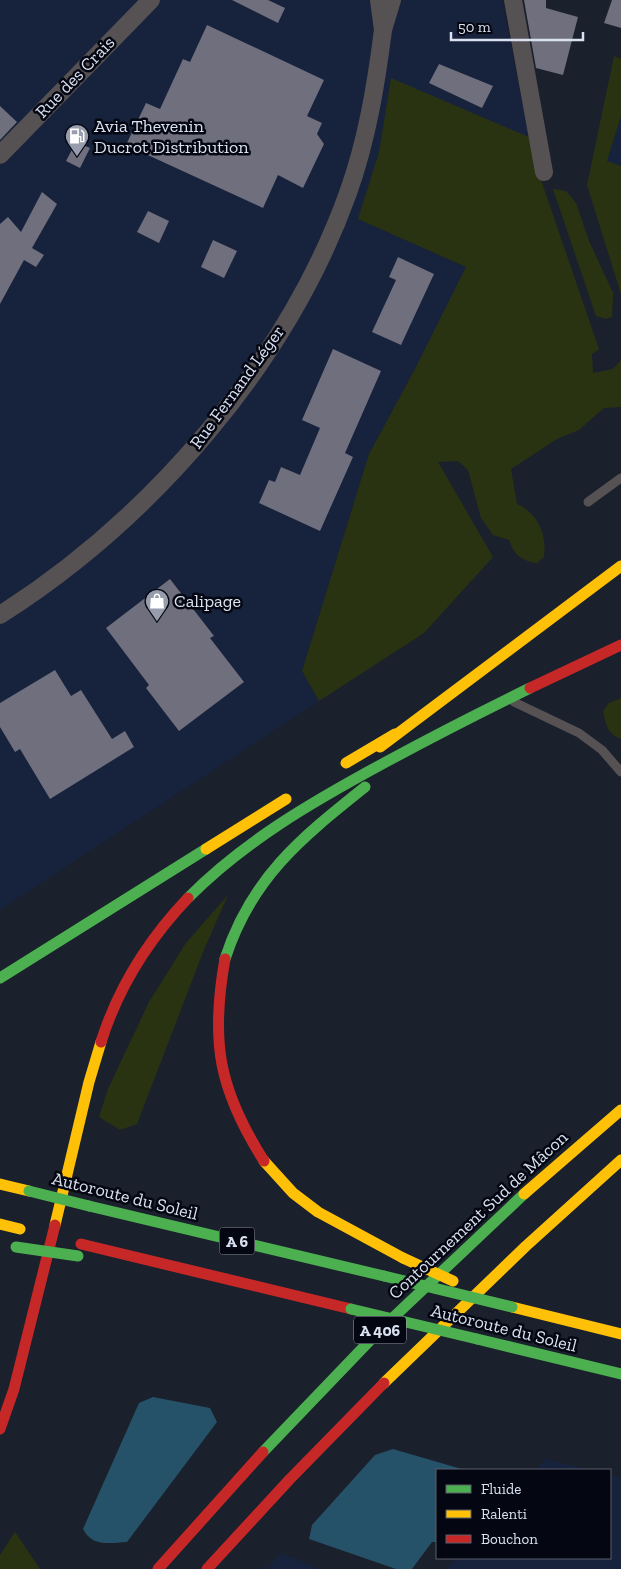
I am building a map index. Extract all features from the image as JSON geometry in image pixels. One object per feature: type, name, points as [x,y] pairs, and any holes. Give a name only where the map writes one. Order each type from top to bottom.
[{"type":"highway","points":[[324,795],[395,734],[621,566]]},
{"type":"highway","points":[[0,1429],[14,1389],[85,1099],[106,1027],[119,995],[149,944],[175,909],[223,863],[324,795],[507,698],[621,645]]},
{"type":"highway","points":[[339,767],[395,734]]},
{"type":"highway","points":[[419,744],[304,837],[262,882],[231,937],[222,968],[216,1009],[218,1050],[226,1089],[242,1126],[262,1160],[292,1192],[319,1213],[357,1236],[512,1307]]},
{"type":"highway","points":[[0,978],[222,837],[298,792]]},
{"type":"highway","name":"Contournement Sud de Mâcon","points":[[158,1569],[280,1432],[353,1356],[496,1220],[621,1110]]},
{"type":"highway","name":"A 406","points":[[207,1569],[278,1490],[349,1417],[508,1263],[621,1160]]},
{"type":"highway","name":"Autoroute du Soleil","points":[[0,1184],[621,1334]]},
{"type":"highway","name":"Autoroute du Soleil","points":[[0,1224],[621,1374]]},
{"type":"highway","points":[[12,1246],[226,1279]]},
{"type":"street","name":"Rue des Crais","points":[[0,155],[151,0]]},
{"type":"street","name":"Rue Fernand Léger","points":[[379,0],[383,30]]},
{"type":"street","name":"Rue Fernand Léger","points":[[0,615],[26,598],[138,506],[188,454],[236,395],[279,332],[332,233],[348,192],[368,126],[383,30],[392,0]]},
{"type":"street","points":[[513,0],[544,172]]},
{"type":"lane","points":[[588,502],[621,478]]},
{"type":"lane","points":[[507,698],[579,733],[602,750],[621,772]]},
{"type":"shaded area","points":[[0,0],[502,0],[529,137],[391,79],[379,152],[359,219],[466,267],[416,367],[369,454],[302,671],[319,701],[0,910]]},
{"type":"shaded area","points":[[621,116],[621,166],[607,161]]},
{"type":"shaded area","points":[[153,1397],[210,1408],[217,1422],[127,1542],[102,1543],[91,1539],[83,1529],[139,1403]]},
{"type":"shaded area","points":[[393,1449],[462,1469],[436,1469],[436,1542],[432,1542],[412,1569],[396,1569],[309,1539],[312,1525],[375,1455]]},
{"type":"shaded area","points":[[545,1459],[587,1469],[536,1469]]},
{"type":"shaded area","points":[[611,1475],[621,1478],[621,1569],[447,1569],[456,1559],[611,1559]]},
{"type":"shaded area","points":[[281,1553],[320,1569],[267,1569]]},
{"type":"green space","points":[[614,56],[621,59],[621,116],[607,161],[621,166],[621,294],[587,185]]},
{"type":"green space","points":[[391,78],[529,137],[541,180],[599,349],[592,354],[593,373],[613,369],[621,360],[621,407],[604,408],[579,430],[557,439],[511,469],[517,504],[536,519],[542,533],[545,549],[544,557],[537,563],[526,560],[516,554],[509,540],[493,535],[481,518],[468,470],[458,461],[438,462],[493,557],[424,633],[319,701],[302,671],[369,454],[416,367],[466,267],[358,219],[379,152]]},
{"type":"green space","points":[[553,189],[566,191],[576,203],[589,241],[613,293],[612,317],[606,319],[596,316]]},
{"type":"green space","points":[[621,698],[621,739],[608,728],[603,711],[609,703]]},
{"type":"green space","points":[[228,895],[203,952],[137,1124],[120,1130],[99,1117],[108,1089],[149,1002],[186,943]]},
{"type":"green space","points":[[15,1532],[40,1569],[0,1569],[0,1555]]},
{"type":"building","points":[[232,0],[268,0],[285,8],[278,23]]},
{"type":"building","points":[[524,0],[546,0],[546,8],[578,17],[563,75],[536,68]]},
{"type":"building","points":[[612,0],[621,0],[621,28],[604,23]]},
{"type":"building","points":[[207,25],[324,80],[307,116],[322,123],[317,134],[324,144],[303,188],[278,175],[263,208],[126,145],[146,103],[160,109],[183,59],[190,62]]},
{"type":"building","points":[[439,64],[493,86],[482,108],[429,83]]},
{"type":"building","points":[[0,106],[17,122],[0,140]]},
{"type":"building","points":[[76,142],[90,148],[80,168],[66,161]]},
{"type":"building","points":[[42,192],[57,204],[32,248],[44,255],[36,267],[24,260],[0,304],[0,224],[8,217],[21,232]]},
{"type":"building","points":[[148,211],[169,221],[159,243],[137,232]]},
{"type":"building","points":[[213,240],[237,251],[224,278],[201,267]]},
{"type":"building","points":[[398,257],[434,274],[401,345],[372,332],[396,280],[389,277]]},
{"type":"building","points":[[333,349],[381,371],[345,453],[353,457],[320,531],[259,503],[269,480],[275,482],[281,467],[300,475],[320,428],[302,420]]},
{"type":"building","points":[[170,579],[214,636],[210,638],[244,682],[179,731],[146,688],[149,685],[106,628]]},
{"type":"building","points":[[55,670],[71,696],[81,690],[112,739],[125,731],[134,747],[50,799],[20,749],[15,752],[0,727],[0,703]]},
{"type":"traffic: fast","points":[[188,898],[232,858],[306,807],[402,753],[530,688]]},
{"type":"traffic: fast","points":[[225,959],[236,930],[264,882],[299,842],[365,787]]},
{"type":"traffic: fast","points":[[0,978],[206,849]]},
{"type":"traffic: fast","points":[[29,1191],[89,1206]]},
{"type":"traffic: fast","points":[[263,1452],[380,1330],[524,1194]]},
{"type":"traffic: fast","points":[[89,1206],[384,1276]]},
{"type":"traffic: fast","points":[[16,1247],[78,1256]]},
{"type":"traffic: fast","points":[[384,1276],[512,1307]]},
{"type":"traffic: fast","points":[[351,1309],[477,1339]]},
{"type":"traffic: fast","points":[[477,1339],[621,1374]]},
{"type":"traffic: slow","points":[[380,747],[621,566]]},
{"type":"traffic: slow","points":[[346,763],[395,734]]},
{"type":"traffic: slow","points":[[206,849],[286,799]]},
{"type":"traffic: slow","points":[[55,1225],[89,1082],[101,1042]]},
{"type":"traffic: slow","points":[[524,1194],[621,1110]]},
{"type":"traffic: slow","points":[[384,1383],[526,1246],[621,1160]]},
{"type":"traffic: slow","points":[[264,1161],[293,1193],[318,1212],[403,1258]]},
{"type":"traffic: slow","points":[[0,1184],[29,1191]]},
{"type":"traffic: slow","points":[[0,1224],[20,1229]]},
{"type":"traffic: slow","points":[[403,1258],[453,1281]]},
{"type":"traffic: slow","points":[[512,1307],[621,1334]]},
{"type":"traffic: jam","points":[[530,688],[621,645]]},
{"type":"traffic: jam","points":[[101,1042],[116,1002],[136,965],[160,930],[188,898]]},
{"type":"traffic: jam","points":[[225,959],[218,1016],[222,1064],[228,1088],[237,1111],[264,1161]]},
{"type":"traffic: jam","points":[[0,1429],[14,1389],[55,1225]]},
{"type":"traffic: jam","points":[[81,1244],[351,1309]]},
{"type":"traffic: jam","points":[[207,1569],[290,1479],[384,1383]]},
{"type":"traffic: jam","points":[[158,1569],[263,1452]]},
{"type":"place","name":"Avia Thevenin Ducrot Distribution","points":[[77,157]]},
{"type":"place","name":"Calipage","points":[[157,622]]}]
